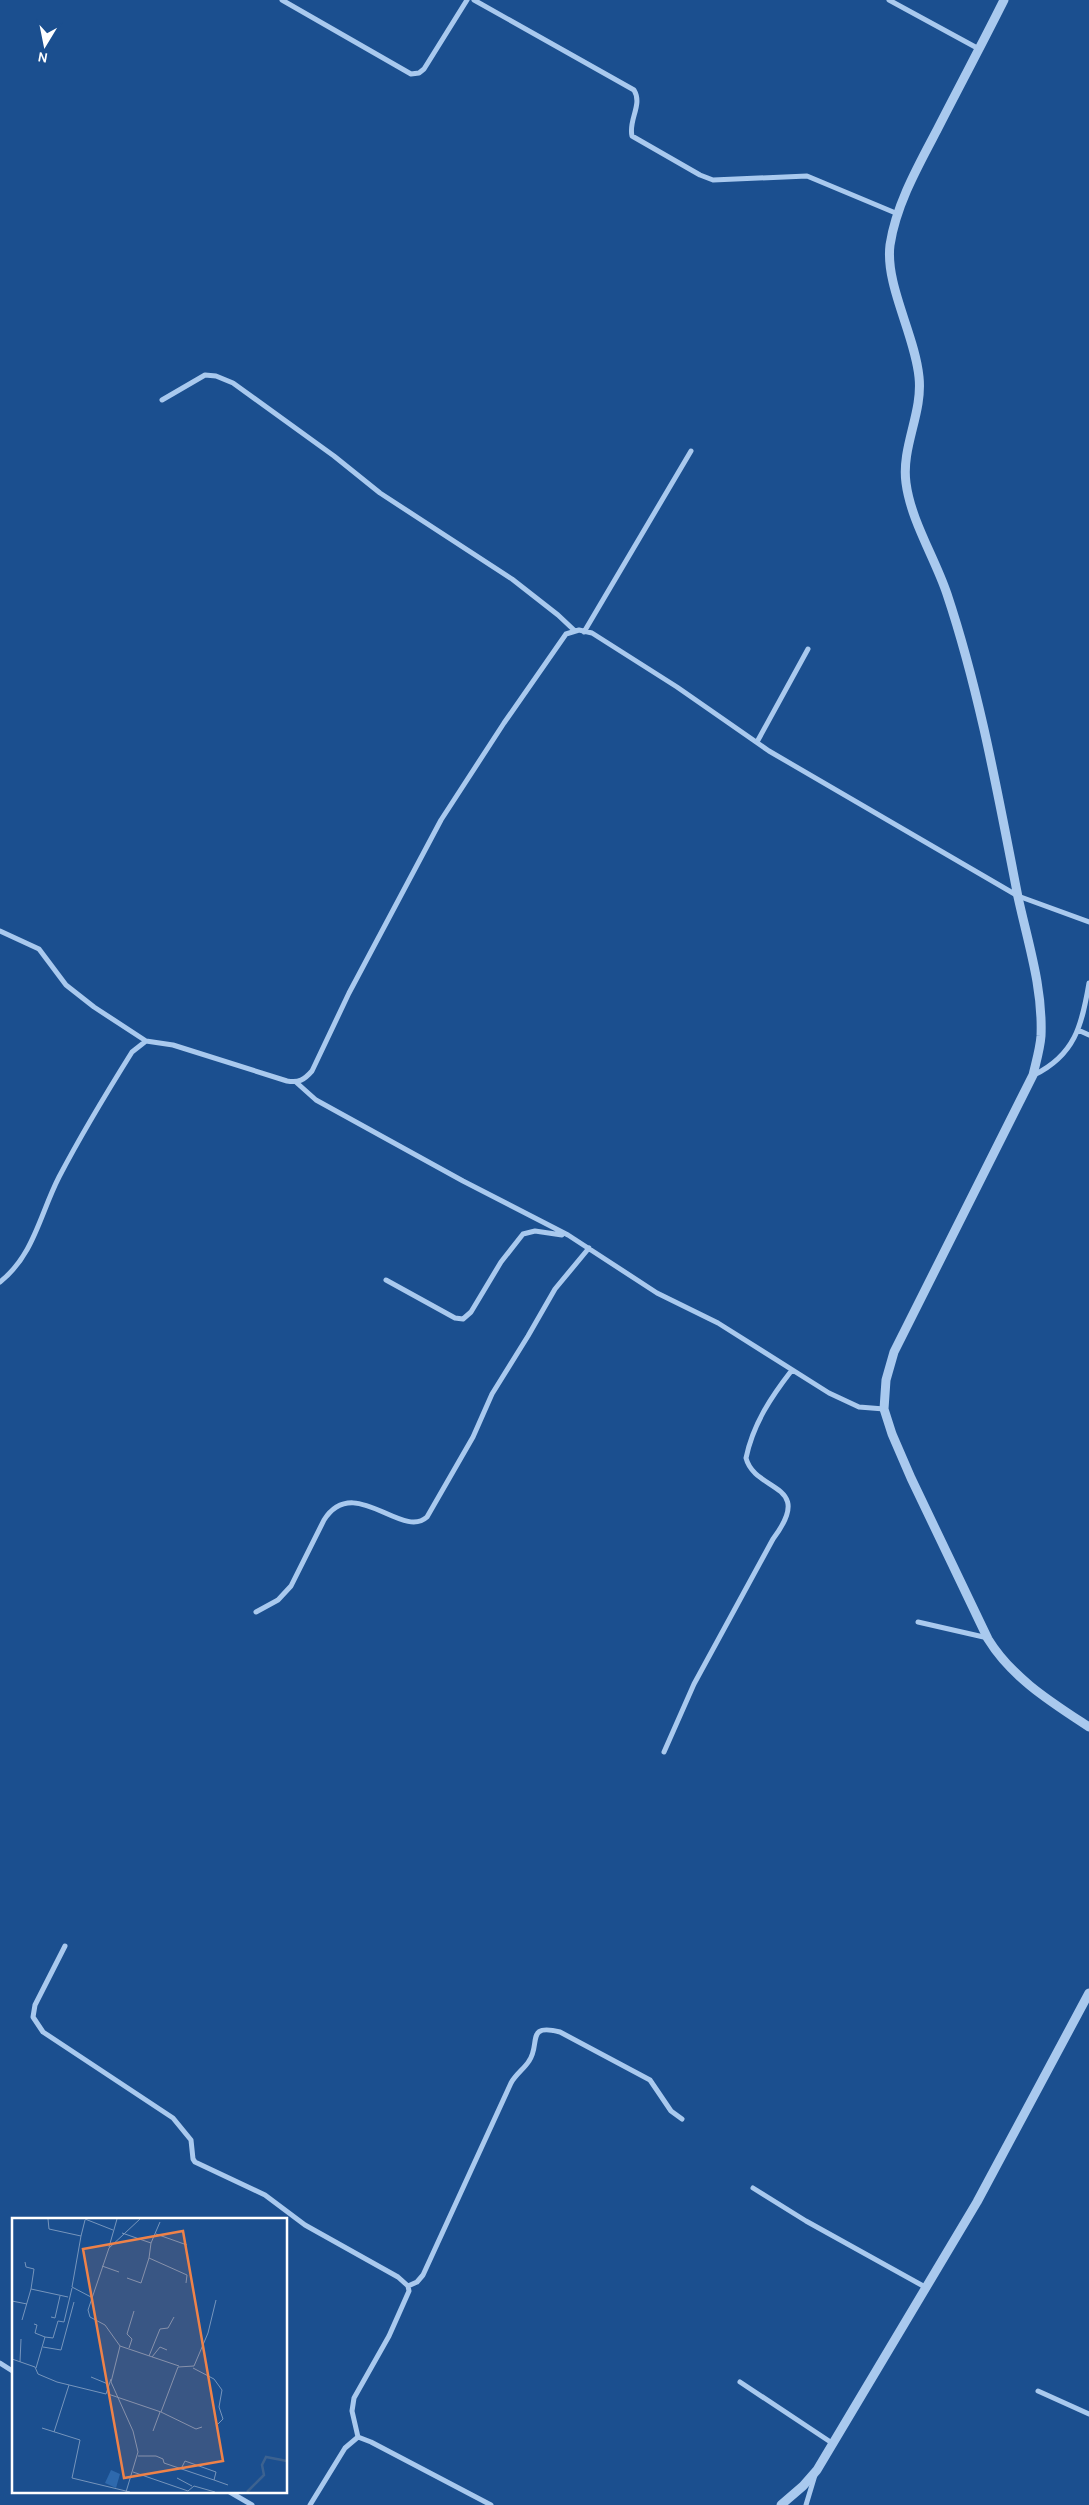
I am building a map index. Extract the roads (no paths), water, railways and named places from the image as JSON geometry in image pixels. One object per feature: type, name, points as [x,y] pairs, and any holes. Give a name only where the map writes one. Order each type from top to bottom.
[{"type":"street","points":[[282,0],[411,74],[419,73],[424,69],[467,0]]},
{"type":"street","points":[[474,0],[634,90],[638,103],[630,129],[632,136],[700,176],[725,181],[807,176],[898,214]]},
{"type":"street","points":[[889,0],[979,49]]},
{"type":"street","points":[[1004,0],[914,173],[898,214],[890,248],[890,267],[896,294],[914,349],[920,379],[917,410],[906,467],[906,483],[921,530],[946,594],[963,649],[995,777],[1018,896],[1034,966],[1040,1009],[1040,1039],[1033,1075],[894,1352],[886,1380],[884,1409],[911,1478],[988,1639],[1000,1658],[1028,1685],[1089,1727]]},
{"type":"street","points":[[162,400],[205,374],[233,383],[334,456],[380,493],[512,580],[558,615],[575,631]]},
{"type":"street","points":[[584,632],[690,451]]},
{"type":"street","points":[[297,1083],[306,1078],[312,1071],[349,993],[441,820],[504,723],[566,634],[575,631],[592,633],[677,687],[757,742],[1018,896],[1089,922]]},
{"type":"street","points":[[757,742],[808,649]]},
{"type":"street","points":[[0,930],[40,949],[66,985],[94,1007],[146,1041],[173,1045],[297,1083],[316,1100],[463,1181],[568,1235],[656,1292],[718,1323],[829,1393],[859,1407],[884,1409]]},
{"type":"street","points":[[1033,1075],[1053,1064],[1069,1047],[1078,1030],[1089,983]]},
{"type":"street","points":[[1078,1030],[1089,1035]]},
{"type":"street","points":[[0,1282],[19,1264],[30,1247],[59,1178],[132,1052],[146,1041]]},
{"type":"street","points":[[386,1280],[456,1318],[463,1319],[471,1312],[501,1262],[523,1234],[535,1231],[568,1235]]},
{"type":"street","points":[[256,1612],[286,1594],[297,1576],[324,1520],[329,1512],[338,1506],[353,1503],[363,1504],[414,1522],[427,1517],[472,1437],[492,1394],[555,1289],[589,1248]]},
{"type":"street","points":[[664,1752],[694,1684],[773,1538],[784,1524],[787,1509],[785,1495],[779,1488],[753,1472],[746,1458],[758,1420],[769,1400],[792,1370]]},
{"type":"street","points":[[918,1622],[988,1639]]},
{"type":"street","points":[[65,1946],[35,2005],[33,2017],[43,2032],[173,2118],[191,2140],[195,2162],[265,2195],[305,2225],[398,2277],[408,2286],[409,2291],[389,2336],[354,2398],[352,2411],[358,2437]]},
{"type":"street","points":[[806,2505],[817,2470],[977,2202],[1089,1993]]},
{"type":"street","points":[[408,2286],[417,2282],[423,2275],[512,2083],[531,2057],[536,2035],[540,2030],[548,2029],[560,2032],[650,2080],[671,2111],[682,2119]]},
{"type":"street","points":[[753,2188],[806,2221],[925,2287]]},
{"type":"street","points":[[0,2363],[12,2371]]},
{"type":"street","points":[[740,2382],[832,2443]]},
{"type":"street","points":[[1038,2391],[1089,2414]]},
{"type":"street","points":[[310,2505],[345,2448],[354,2438],[358,2437],[491,2505]]},
{"type":"street","points":[[781,2505],[803,2486],[817,2470]]},
{"type":"street","points":[[230,2492],[252,2505]]}]
